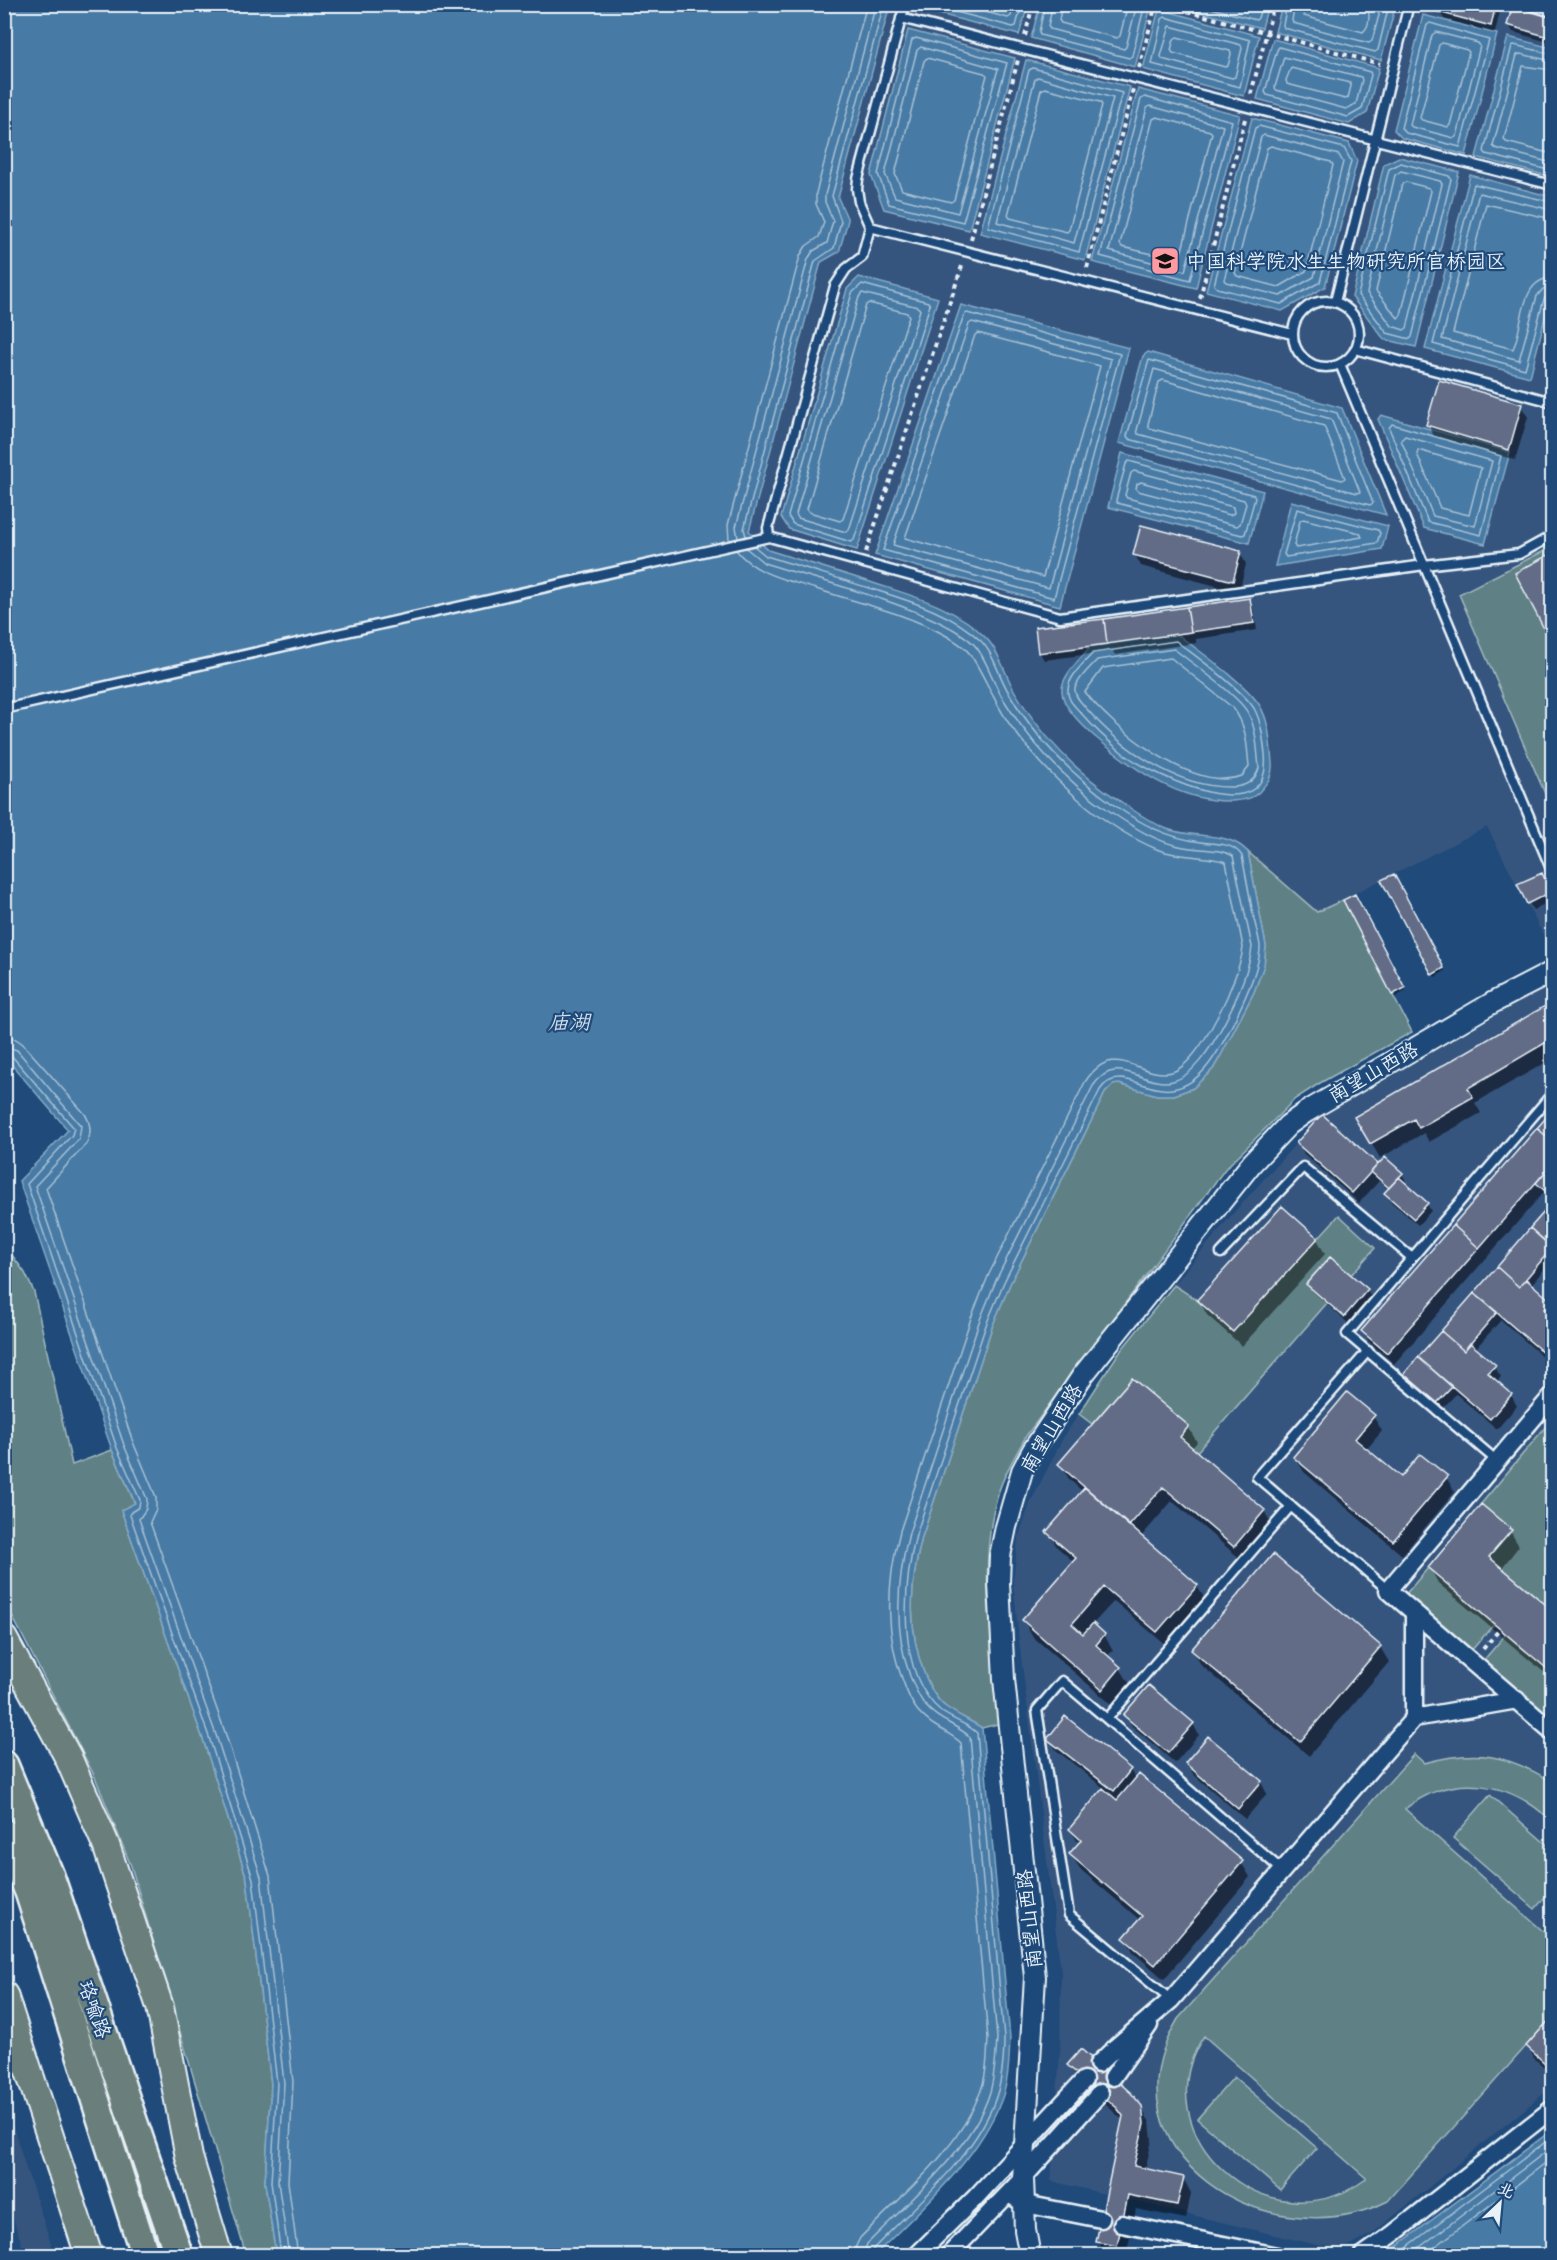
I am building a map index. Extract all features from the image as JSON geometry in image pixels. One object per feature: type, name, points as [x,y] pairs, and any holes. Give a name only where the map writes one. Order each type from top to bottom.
[{"type":"highway","name":"珞喻路","points":[[4,1765],[50,1876],[179,2256]]},
{"type":"highway","name":"珞喻路","points":[[4,1833],[29,1892],[145,2256]]},
{"type":"main road","points":[[4,1639],[68,1757],[106,1845],[160,2007],[189,2157],[219,2256]]},
{"type":"main road","points":[[4,1995],[89,2256]]},
{"type":"street","name":"南望山西路","points":[[1030,2256],[1025,2230],[1023,2178],[1035,1977],[1004,1679],[999,1583],[1000,1556],[1022,1471],[1043,1433],[1083,1375],[1252,1163],[1288,1125],[1306,1112],[1492,1003],[1552,972]]},
{"type":"street","points":[[1552,1396],[1388,1590],[1552,1731]]},
{"type":"street","points":[[1414,1612],[1414,1718]]},
{"type":"street","points":[[1098,2064],[1171,2000],[1414,1718],[1517,1700]]},
{"type":"street","points":[[1113,2077],[1158,2011]]},
{"type":"street","points":[[916,2256],[989,2183],[1084,2080]]},
{"type":"street","points":[[948,2256],[1100,2093]]},
{"type":"street","points":[[1362,2256],[1394,2234],[1552,2109]]},
{"type":"street","points":[[989,2183],[1025,2204],[1101,2219]]},
{"type":"street","points":[[1122,2224],[1277,2256]]},
{"type":"lane","points":[[769,537],[768,528],[835,286],[846,269],[862,257],[870,227],[861,210],[857,189],[905,4]]},
{"type":"lane","points":[[1335,302],[1409,4]]},
{"type":"lane","points":[[1526,4],[1552,12]]},
{"type":"lane","points":[[901,18],[1552,185]]},
{"type":"lane","points":[[870,227],[1292,334]]},
{"type":"lane","points":[[1315,302],[1335,302],[1351,312],[1356,321],[1359,330],[1355,350],[1340,364],[1329,367],[1318,366],[1308,362],[1300,354],[1294,345],[1292,334],[1298,315],[1306,307],[1315,302]]},
{"type":"lane","points":[[1355,350],[1552,402]]},
{"type":"lane","points":[[1340,364],[1552,872]]},
{"type":"lane","points":[[4,709],[769,537],[1060,617],[1424,565],[1519,554],[1552,536]]},
{"type":"lane","points":[[1497,1461],[1347,1334],[1552,1094]]},
{"type":"lane","points":[[1221,1254],[1303,1167],[1412,1258]]},
{"type":"lane","points":[[1368,1351],[1257,1477],[1388,1590]]},
{"type":"lane","points":[[1107,1719],[1291,1506]]},
{"type":"lane","points":[[1171,2000],[1069,1914],[1037,1710],[1062,1681],[1283,1871]]},
{"type":"path","points":[[862,562],[967,252],[1033,4]]},
{"type":"path","points":[[1083,281],[1136,78],[1158,4],[1393,67]]},
{"type":"path","points":[[1197,310],[1274,4]]},
{"type":"path","points":[[1472,1662],[1500,1629]]},
{"type":"shaded area","name":"中国科学院水生生物研究所官桥园区","points":[[841,5],[1552,5],[1551,950],[1487,827],[1317,912],[1195,892],[740,567]]},
{"type":"shaded area","points":[[1552,983],[1552,2087],[1373,2233],[1349,2246],[1316,2245],[1051,2181],[1060,2051],[1061,1972],[1013,1581],[1018,1539],[1030,1503],[1063,1438],[1121,1349],[1229,1218],[1322,1114]]},
{"type":"shaded area","points":[[13,2126],[55,2255],[25,2255],[5,2193],[5,2129]]},
{"type":"green space","points":[[1552,547],[1552,810],[1459,594]]},
{"type":"green space","points":[[1248,852],[1317,912],[1343,900],[1412,1032],[1295,1099],[1225,1169],[1026,1436],[1010,1464],[998,1494],[992,1522],[987,1579],[991,1637],[1002,1723],[982,1728],[942,1704],[924,1673],[915,1639],[912,1605],[915,1571],[922,1537],[992,1327],[1010,1284],[1105,1093],[1113,1084],[1157,1095],[1174,1095],[1193,1088],[1213,1069],[1254,992],[1264,965],[1266,946]]},
{"type":"green space","points":[[1339,1215],[1375,1248],[1351,1275],[1330,1257],[1306,1284],[1327,1303],[1197,1452],[1180,1437],[1189,1426],[1132,1378],[1092,1424],[1079,1414],[1118,1354],[1174,1285],[1197,1300],[1233,1332]]},
{"type":"green space","points":[[4,1244],[25,1273],[34,1292],[72,1465],[112,1450],[135,1504],[121,1510],[203,1739],[247,1879],[271,2084],[265,2183],[276,2255],[246,2255],[131,1866],[95,1777],[5,1602]]},
{"type":"green space","points":[[1552,1419],[1552,1610],[1489,1557],[1511,1530],[1481,1504]]},
{"type":"green space","points":[[1428,1568],[1494,1624],[1471,1651],[1405,1595]]},
{"type":"green space","points":[[1506,1634],[1552,1673],[1552,1719],[1483,1661]]},
{"type":"green space","points":[[1414,1754],[1424,1763],[1460,1756],[1491,1757],[1520,1765],[1552,1782],[1552,1822],[1536,1808],[1518,1797],[1481,1786],[1442,1789],[1423,1797],[1405,1809],[1552,1939],[1552,2017],[1388,2201],[1341,2216],[1293,2216],[1247,2205],[1208,2182],[1177,2151],[1160,2112],[1159,2068],[1178,2019]],"holes":[[[1204,2036],[1366,2178],[1329,2198],[1291,2201],[1255,2191],[1224,2171],[1201,2143],[1188,2110],[1188,2073]]]},
{"type":"green space","points":[[1490,1795],[1552,1849],[1552,1889],[1535,1909],[1453,1838]]},
{"type":"green space","points":[[1234,2077],[1317,2148],[1280,2190],[1197,2119]]},
{"type":"green space","points":[[998,2248],[1016,2250],[1018,2255],[990,2255]]},
{"type":"water","points":[[914,4],[1028,5],[1019,35],[913,7]]},
{"type":"water","points":[[1142,4],[1151,7],[1135,67],[1031,38],[1040,5]]},
{"type":"water","name":"庙湖","points":[[4,5],[890,5],[838,198],[848,220],[839,252],[821,262],[749,531],[768,550],[912,596],[960,617],[991,643],[1014,690],[1035,722],[1061,752],[1089,778],[1131,809],[1167,829],[1231,841],[1248,852],[1266,946],[1264,965],[1254,992],[1213,1069],[1193,1088],[1174,1095],[1157,1095],[1119,1084],[1113,1085],[1105,1093],[1010,1284],[992,1327],[922,1537],[915,1571],[912,1605],[915,1639],[924,1673],[942,1704],[982,1728],[1010,2038],[1009,2062],[1006,2086],[1001,2101],[977,2145],[946,2184],[875,2255],[276,2255],[265,2183],[271,2084],[247,1879],[203,1739],[121,1510],[135,1503],[112,1450],[19,1181],[68,1130],[5,1057]]},
{"type":"water","points":[[1173,5],[1268,5],[1262,28]]},
{"type":"water","points":[[1282,5],[1381,5],[1395,8],[1381,60],[1275,32]]},
{"type":"water","points":[[1159,9],[1259,36],[1244,96],[1143,69]]},
{"type":"water","points":[[1423,15],[1497,34],[1466,155],[1402,138],[1394,130]]},
{"type":"water","points":[[908,30],[1015,58],[969,230],[884,209],[871,175]]},
{"type":"water","points":[[1508,37],[1552,48],[1552,177],[1476,157]]},
{"type":"water","points":[[1273,39],[1379,68],[1367,113],[1349,124],[1257,99]]},
{"type":"water","points":[[1026,60],[1130,87],[1085,260],[980,233]]},
{"type":"water","points":[[1138,89],[1240,115],[1196,288],[1092,262]]},
{"type":"water","points":[[1252,118],[1349,143],[1357,161],[1325,287],[1282,311],[1206,291]]},
{"type":"water","points":[[1399,157],[1459,172],[1416,347],[1384,339],[1352,297],[1384,164]]},
{"type":"water","points":[[1470,175],[1552,197],[1552,290],[1530,377],[1425,349]]},
{"type":"water","points":[[859,277],[938,298],[857,550],[789,529],[781,517],[847,289]]},
{"type":"water","points":[[961,305],[1129,348],[1060,606],[875,555]]},
{"type":"water","points":[[1148,352],[1342,408],[1386,515],[1119,443],[1143,356]]},
{"type":"water","points":[[1381,415],[1510,452],[1485,544],[1424,528],[1378,419]]},
{"type":"water","points":[[1122,453],[1263,491],[1249,543],[1108,507]]},
{"type":"water","points":[[1291,501],[1388,526],[1382,549],[1275,566]]},
{"type":"water","points":[[1177,634],[1245,688],[1254,697],[1266,719],[1272,772],[1265,785],[1250,798],[1231,801],[1211,800],[1193,796],[1157,781],[1124,760],[1094,736],[1064,701],[1063,682],[1073,666],[1090,647]]},
{"type":"water","points":[[1552,2130],[1552,2255],[1385,2255]]},
{"type":"building","points":[[1440,4],[1496,4],[1491,26],[1438,12]]},
{"type":"building","points":[[1513,5],[1552,16],[1552,38],[1507,25]]},
{"type":"building","points":[[1439,380],[1522,404],[1509,450],[1426,425]]},
{"type":"building","points":[[1141,525],[1241,551],[1233,581],[1133,555]]},
{"type":"building","points":[[1552,553],[1552,644],[1515,573]]},
{"type":"building","points":[[1250,598],[1254,623],[1191,632],[1187,607]]},
{"type":"building","points":[[1187,607],[1191,632],[1107,644],[1104,619]]},
{"type":"building","points":[[1104,619],[1107,644],[1038,653],[1035,627]]},
{"type":"building","points":[[1542,873],[1551,892],[1527,904],[1517,884]]},
{"type":"building","points":[[1394,874],[1444,968],[1432,975],[1381,880]]},
{"type":"building","points":[[1355,894],[1405,988],[1392,995],[1343,900]]},
{"type":"building","points":[[1552,1002],[1552,1039],[1468,1088],[1473,1097],[1419,1128],[1414,1119],[1370,1144],[1354,1117]]},
{"type":"building","points":[[1552,1111],[1552,1141],[1537,1128]]},
{"type":"building","points":[[1322,1114],[1378,1164],[1352,1193],[1296,1143]]},
{"type":"building","points":[[1537,1128],[1552,1141],[1552,1164],[1479,1248],[1453,1225]]},
{"type":"building","points":[[1385,1157],[1403,1173],[1389,1188],[1371,1172]]},
{"type":"building","points":[[1552,1164],[1552,1197],[1536,1183]]},
{"type":"building","points":[[1399,1177],[1428,1203],[1414,1219],[1384,1193]]},
{"type":"building","points":[[1552,1203],[1552,1247],[1530,1228]]},
{"type":"building","points":[[1282,1206],[1318,1238],[1233,1332],[1197,1300]]},
{"type":"building","points":[[1453,1225],[1479,1248],[1387,1353],[1361,1331]]},
{"type":"building","points":[[1530,1228],[1552,1248],[1519,1287],[1497,1267]]},
{"type":"building","points":[[1330,1257],[1368,1289],[1344,1317],[1306,1284]]},
{"type":"building","points":[[1497,1267],[1519,1287],[1526,1279],[1551,1301],[1544,1309],[1552,1316],[1552,1347],[1546,1355],[1474,1293]]},
{"type":"building","points":[[1474,1293],[1497,1312],[1464,1351],[1441,1331]]},
{"type":"building","points":[[1441,1331],[1464,1351],[1470,1343],[1496,1365],[1488,1373],[1512,1394],[1490,1419],[1418,1357]]},
{"type":"building","points":[[1418,1357],[1452,1387],[1437,1403],[1404,1374]]},
{"type":"building","points":[[1132,1378],[1189,1426],[1180,1437],[1265,1510],[1234,1547],[1163,1487],[1129,1526],[1058,1464]]},
{"type":"building","points":[[1347,1392],[1375,1415],[1355,1439],[1401,1477],[1420,1454],[1448,1476],[1393,1541],[1293,1457]]},
{"type":"building","points":[[1085,1487],[1198,1585],[1157,1632],[1104,1587],[1072,1624],[1083,1634],[1093,1623],[1105,1634],[1096,1645],[1121,1667],[1102,1690],[1022,1620],[1076,1558],[1046,1532]]},
{"type":"building","points":[[1481,1504],[1512,1530],[1489,1557],[1552,1610],[1552,1673],[1428,1568]]},
{"type":"building","points":[[1273,1554],[1381,1646],[1300,1742],[1191,1650]]},
{"type":"building","points":[[1149,1685],[1194,1723],[1168,1753],[1123,1715]]},
{"type":"building","points":[[1065,1716],[1131,1769],[1114,1791],[1047,1739]]},
{"type":"building","points":[[1208,1736],[1262,1781],[1238,1809],[1185,1763]]},
{"type":"building","points":[[1139,1774],[1243,1861],[1155,1965],[1123,1938],[1142,1916],[1069,1854],[1081,1840],[1069,1829],[1103,1788],[1117,1800]]},
{"type":"building","points":[[1552,2017],[1552,2060],[1547,2065],[1526,2046]]},
{"type":"building","points":[[1081,2049],[1131,2093],[1142,2106],[1144,2124],[1134,2166],[1184,2177],[1177,2205],[1128,2195],[1117,2246],[1096,2242],[1123,2116],[1117,2108],[1067,2065]]},
{"type":"place","name":"中国科学院水生生物研究所官桥园区","points":[[1165,261]]}]
